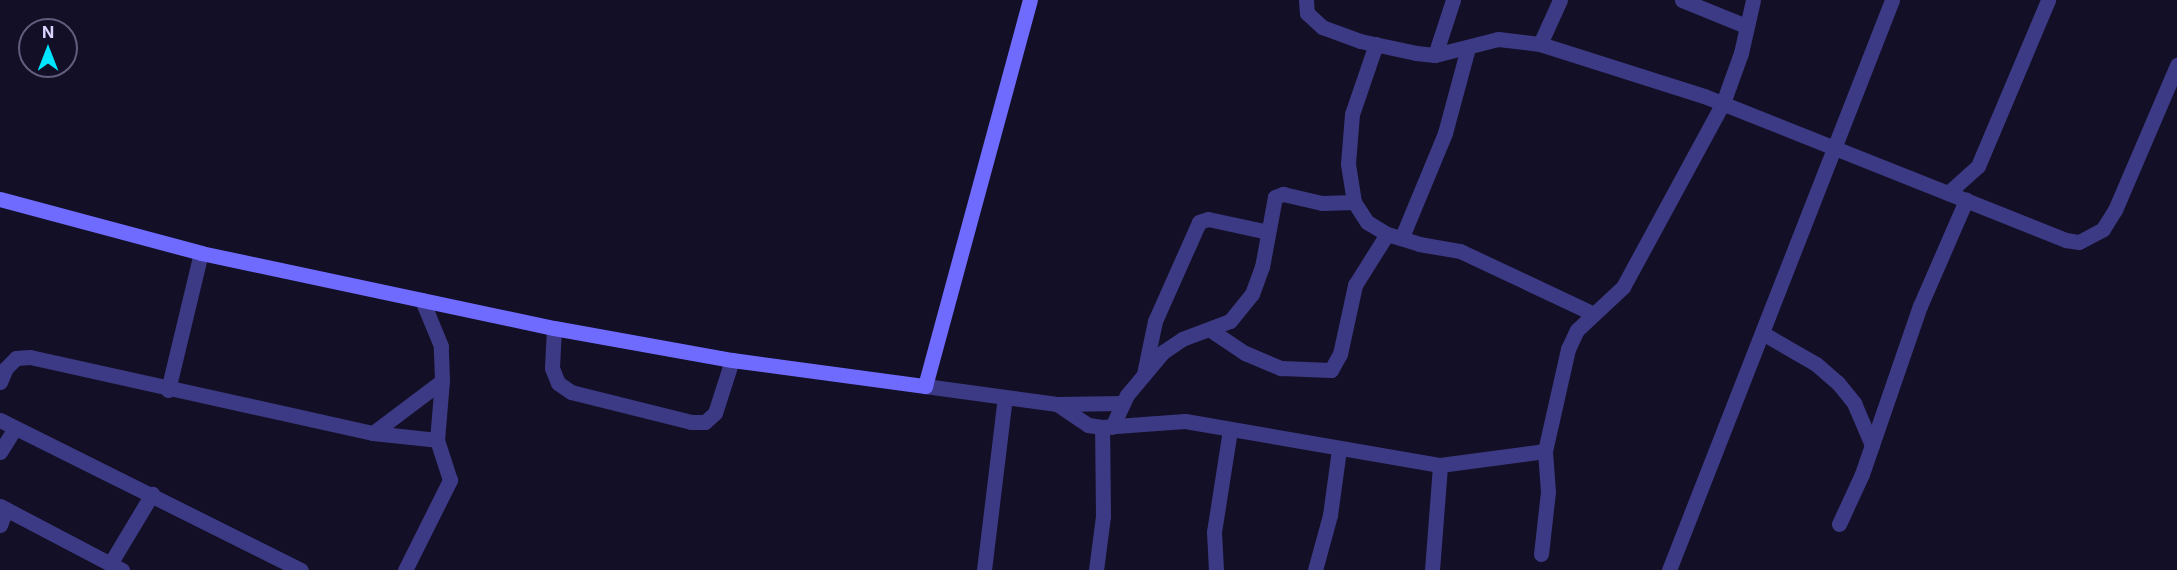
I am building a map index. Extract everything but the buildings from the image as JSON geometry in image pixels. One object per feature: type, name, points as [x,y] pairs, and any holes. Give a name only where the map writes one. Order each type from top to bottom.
[{"type":"street","points":[[925,386],[1030,0]]},
{"type":"street","points":[[1306,0],[1307,13],[1322,27],[1376,45],[1435,55],[1498,39],[1540,44],[1723,103],[2066,240],[2090,238],[2103,230],[2115,210],[2177,65]]},
{"type":"street","points":[[1435,55],[1453,0]]},
{"type":"street","points":[[1540,44],[1560,0]]},
{"type":"street","points":[[1682,0],[1746,26]]},
{"type":"street","points":[[1669,570],[1764,334],[1833,147],[1892,0]]},
{"type":"street","points":[[1948,192],[1978,166],[2048,0]]},
{"type":"street","points":[[1540,554],[1548,492],[1545,450],[1568,349],[1577,330],[1623,287],[1723,103],[1754,3]]},
{"type":"street","points":[[1376,45],[1352,114],[1347,164],[1354,202],[1367,222],[1419,244],[1460,251],[1594,314]]},
{"type":"street","points":[[1212,331],[1245,353],[1281,368],[1331,370],[1340,354],[1355,285],[1394,235],[1445,133],[1467,48]]},
{"type":"street","points":[[1096,570],[1103,516],[1107,427],[1123,403],[1144,374],[1176,342],[1212,331],[1230,321],[1252,294],[1268,232],[1271,205],[1275,197],[1283,194],[1322,202],[1354,202]]},
{"type":"street","points":[[0,199],[201,252],[554,328],[732,360],[1058,404],[1123,403]]},
{"type":"street","points":[[1839,524],[1872,445],[1920,306],[1966,200]]},
{"type":"street","points":[[1144,374],[1155,321],[1198,222],[1208,219],[1268,232]]},
{"type":"street","points":[[168,390],[201,252]]},
{"type":"street","points":[[405,570],[450,480],[437,440],[442,381],[441,346],[422,300]]},
{"type":"street","points":[[1155,321],[1176,342]]},
{"type":"street","points":[[554,328],[552,369],[558,383],[571,392],[691,422],[711,419],[732,360]]},
{"type":"street","points":[[1764,334],[1815,364],[1838,383],[1854,403],[1872,445]]},
{"type":"street","points":[[0,382],[6,369],[16,358],[30,357],[168,390],[373,433],[437,440]]},
{"type":"street","points":[[373,433],[442,381]]},
{"type":"street","points":[[984,570],[1005,397]]},
{"type":"street","points":[[1058,404],[1088,425],[1107,427],[1185,422],[1440,465],[1545,450]]},
{"type":"street","points":[[0,420],[301,570]]},
{"type":"street","points":[[0,452],[15,428]]},
{"type":"street","points":[[1216,570],[1214,532],[1230,430]]},
{"type":"street","points":[[1315,570],[1330,515],[1339,449]]},
{"type":"street","points":[[1432,570],[1440,465]]},
{"type":"street","points":[[0,525],[3,508],[116,567],[152,494]]}]
